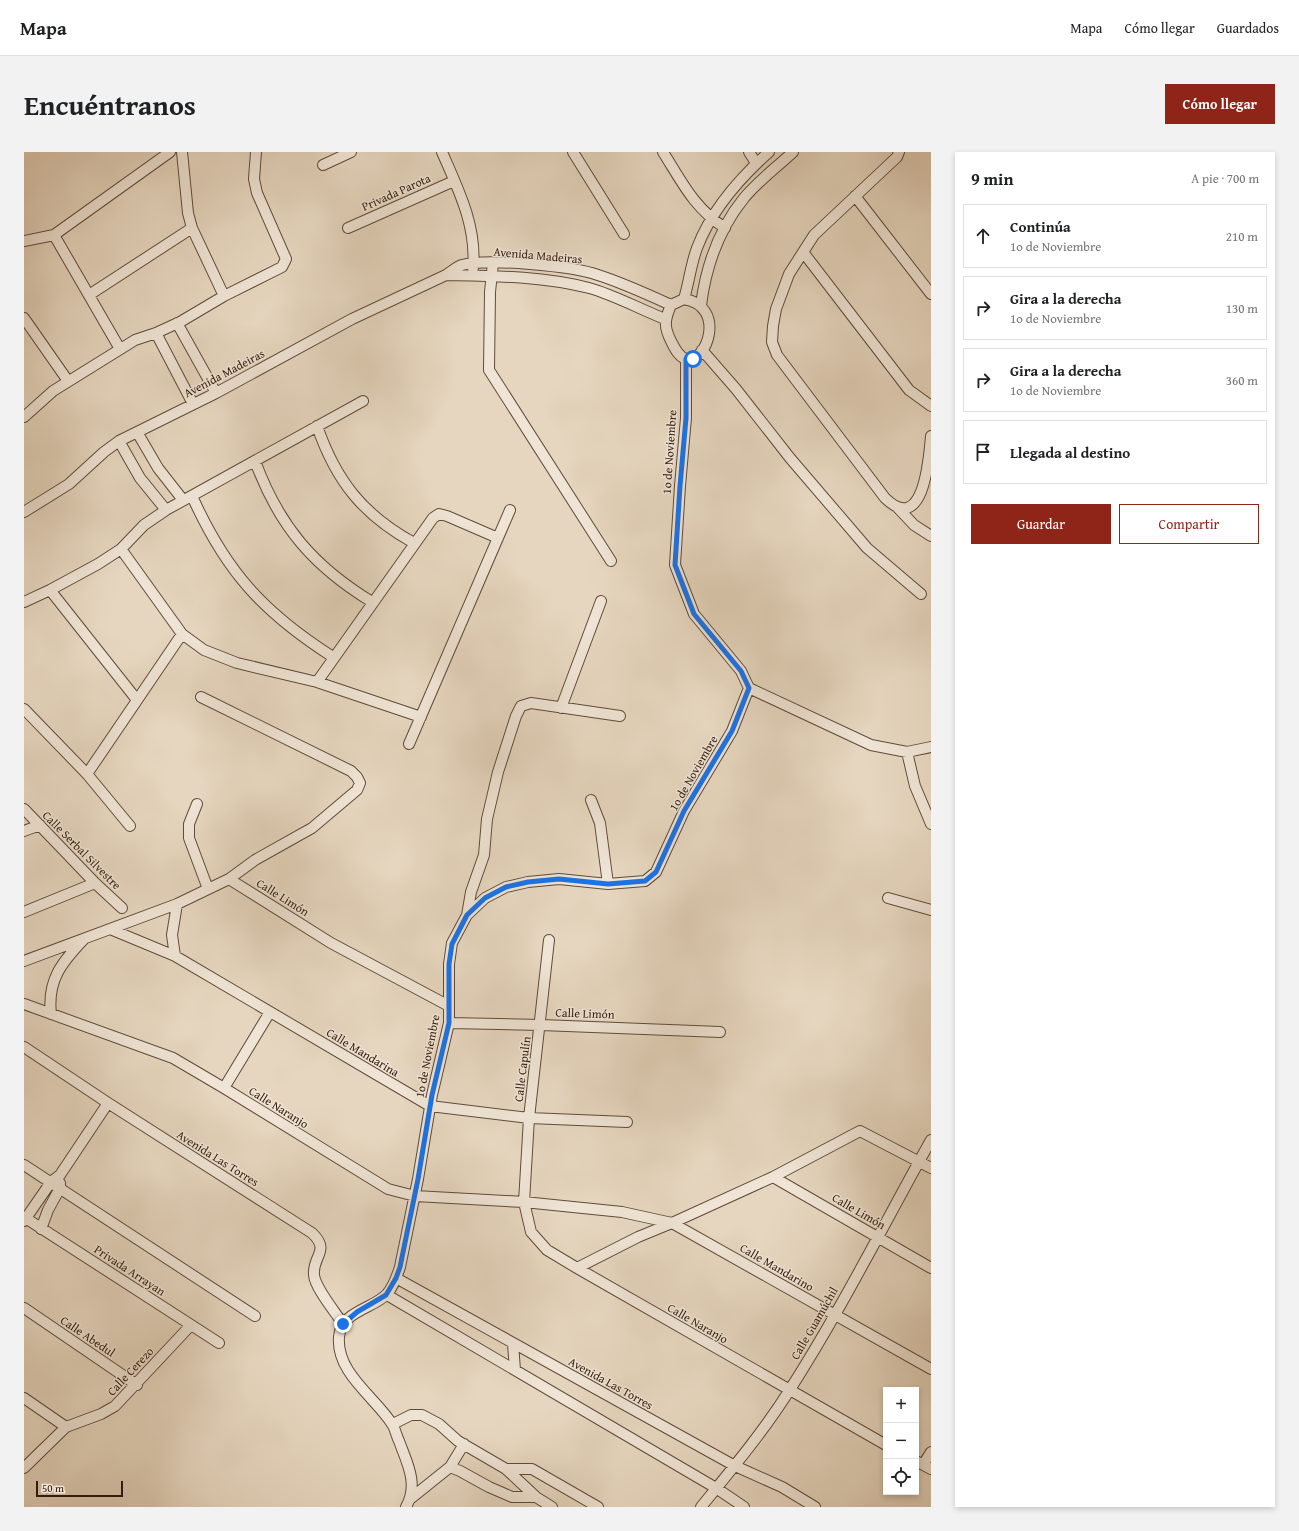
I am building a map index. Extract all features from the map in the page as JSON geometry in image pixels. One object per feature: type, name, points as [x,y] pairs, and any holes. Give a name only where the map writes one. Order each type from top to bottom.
[{"type":"street","points":[[24,241],[54,235],[170,152]]},
{"type":"street","points":[[182,152],[188,213],[192,228],[224,296]]},
{"type":"street","points":[[24,417],[53,391],[135,340],[156,333],[177,323],[224,296],[282,267],[286,259],[257,193],[254,180],[256,152]]},
{"type":"street","points":[[323,165],[351,152]]},
{"type":"street","points":[[442,152],[466,208],[471,232],[474,263],[473,274]]},
{"type":"street","points":[[573,152],[624,234]]},
{"type":"street","points":[[663,152],[692,199],[712,219],[725,228]]},
{"type":"street","points":[[749,152],[756,163]]},
{"type":"street","points":[[684,299],[698,248],[712,219],[734,189],[756,163],[769,152]]},
{"type":"street","points":[[701,305],[704,279],[712,255],[725,228],[744,198],[761,180],[794,152]]},
{"type":"street","points":[[899,152],[897,157],[814,235],[789,274],[776,309],[772,342],[777,355],[881,492],[893,506],[898,508],[914,525],[931,536]]},
{"type":"street","name":"Privada Parota","points":[[348,228],[454,181]]},
{"type":"street","points":[[855,196],[931,294]]},
{"type":"street","points":[[89,295],[192,228]]},
{"type":"street","points":[[54,235],[120,349]]},
{"type":"street","points":[[803,252],[909,390],[931,406]]},
{"type":"street","name":"Avenida Madeiras","points":[[24,512],[69,484],[104,452],[120,441],[216,393],[352,319],[446,275],[460,266],[474,263],[493,263],[564,268],[596,274],[639,290],[671,305]]},
{"type":"street","points":[[493,263],[491,275],[489,370],[612,562]]},
{"type":"street","points":[[591,288],[596,274]]},
{"type":"street","name":"Avenida Madeiras","points":[[446,275],[491,275],[560,282],[591,288],[665,320]]},
{"type":"street","points":[[684,299],[693,300],[701,305],[708,316],[710,329],[707,343],[693,359],[686,359],[679,355],[670,340],[667,333],[665,320],[671,305],[684,299]]},
{"type":"street","points":[[24,318],[68,381]]},
{"type":"street","points":[[177,323],[216,393]]},
{"type":"street","points":[[156,333],[193,404]]},
{"type":"street","points":[[702,350],[736,389],[790,458],[867,548],[921,594]]},
{"type":"street","name":"1o de Noviembre","points":[[343,1324],[357,1312],[386,1295],[396,1278],[404,1255],[430,1106],[449,1023],[449,964],[452,944],[467,915],[485,898],[506,887],[528,882],[559,879],[608,884],[645,881],[656,872],[684,811],[732,731],[749,688],[741,671],[694,614],[675,565],[679,493],[686,418],[686,359]]},
{"type":"street","points":[[24,602],[50,590],[98,564],[121,549],[144,525],[166,510],[363,401]]},
{"type":"street","points":[[317,426],[334,468],[350,492],[376,519],[414,543]]},
{"type":"street","points":[[137,432],[158,468],[187,498],[226,561],[249,589],[302,638],[333,657]]},
{"type":"street","points":[[898,508],[907,508],[913,504],[921,494],[926,478],[931,436]]},
{"type":"street","points":[[120,441],[140,478],[166,510]]},
{"type":"street","points":[[255,461],[264,486],[291,533],[328,572],[349,588],[372,602]]},
{"type":"street","points":[[409,744],[510,510]]},
{"type":"street","points":[[317,682],[333,657],[432,518],[439,514],[447,516],[498,538]]},
{"type":"street","points":[[121,549],[182,634],[204,650],[237,663],[317,682],[421,716]]},
{"type":"street","points":[[50,590],[136,700]]},
{"type":"street","points":[[561,708],[601,601]]},
{"type":"street","points":[[87,774],[182,634]]},
{"type":"street","points":[[749,688],[871,745],[907,752],[931,747]]},
{"type":"street","points":[[24,960],[178,904],[229,879],[255,860],[312,828],[357,790],[360,783],[357,777],[351,772],[201,697]]},
{"type":"street","points":[[467,915],[471,892],[484,855],[487,819],[496,779],[516,716],[521,706],[531,704],[620,716]]},
{"type":"street","points":[[24,709],[87,774],[130,826]]},
{"type":"street","points":[[907,752],[915,786],[931,824]]},
{"type":"street","points":[[591,800],[600,823],[608,884]]},
{"type":"street","points":[[197,804],[189,824],[189,838],[208,889]]},
{"type":"street","name":"Calle Serbal Silvestre","points":[[24,809],[94,882],[122,908]]},
{"type":"street","points":[[24,831],[40,825]]},
{"type":"street","name":"Calle Limón","points":[[229,879],[331,943],[449,1006]]},
{"type":"street","points":[[24,912],[94,882]]},
{"type":"street","points":[[888,898],[931,910]]},
{"type":"street","points":[[175,956],[172,935],[178,904]]},
{"type":"street","name":"Calle Mandarina","points":[[110,929],[175,956],[430,1106],[530,1118],[628,1122]]},
{"type":"street","points":[[51,1014],[51,988],[56,974],[85,938]]},
{"type":"street","name":"Calle Capulín","points":[[524,1202],[530,1118],[549,940]]},
{"type":"street","name":"Calle Naranjo","points":[[24,1004],[173,1058],[388,1190],[415,1196],[524,1202],[622,1212],[668,1221]]},
{"type":"street","points":[[224,1088],[270,1012]]},
{"type":"street","name":"Calle Limón","points":[[449,1023],[540,1024],[720,1032]]},
{"type":"street","name":"Avenida Las Torres","points":[[24,1047],[108,1103],[312,1233],[320,1241],[322,1247],[314,1268],[314,1277],[343,1324]]},
{"type":"street","points":[[25,1220],[51,1182],[60,1175],[108,1103]]},
{"type":"street","points":[[577,1268],[668,1221],[773,1177],[860,1131],[931,1168]]},
{"type":"street","name":"Calle Guamúchil","points":[[701,1507],[735,1466],[789,1391],[834,1314],[931,1140]]},
{"type":"street","points":[[24,1165],[255,1316]]},
{"type":"street","points":[[41,1229],[48,1210],[60,1188],[60,1175]]},
{"type":"street","name":"Calle Limón","points":[[773,1177],[931,1268]]},
{"type":"street","name":"Calle Naranjo","points":[[524,1202],[531,1232],[547,1250],[789,1391],[883,1443]]},
{"type":"street","name":"Privada Arrayan","points":[[25,1220],[218,1343]]},
{"type":"street","name":"Calle Mandarino","points":[[668,1221],[931,1369]]},
{"type":"street","name":"Avenida Las Torres","points":[[396,1278],[735,1466],[782,1488],[815,1507]]},
{"type":"street","points":[[386,1295],[716,1488],[744,1507]]},
{"type":"street","name":"Calle Abedul","points":[[24,1308],[137,1385]]},
{"type":"street","points":[[343,1324],[340,1331],[339,1340],[345,1362],[354,1378],[393,1424],[411,1472],[412,1488],[408,1503]]},
{"type":"street","name":"Calle Cerezo","points":[[24,1468],[66,1427],[109,1411],[137,1385],[191,1325]]},
{"type":"street","points":[[513,1344],[515,1370]]},
{"type":"street","points":[[24,1398],[66,1427]]},
{"type":"street","points":[[393,1424],[411,1414],[422,1415],[439,1424],[464,1444],[506,1469],[536,1497],[552,1507]]},
{"type":"street","points":[[408,1503],[450,1467],[464,1444]]},
{"type":"street","points":[[923,1465],[931,1452]]},
{"type":"street","points":[[450,1467],[512,1497],[536,1497]]},
{"type":"street","points":[[506,1469],[532,1469],[598,1507]]},
{"type":"route","points":[[343,1324],[357,1312],[386,1295],[396,1278],[404,1255],[432,1095],[449,1023],[449,964],[452,944],[467,915],[485,898],[506,887],[528,882],[559,879],[608,884],[645,881],[656,872],[684,811],[732,731],[749,688],[741,671],[694,614],[675,565],[686,418],[686,359],[693,359]]}]
